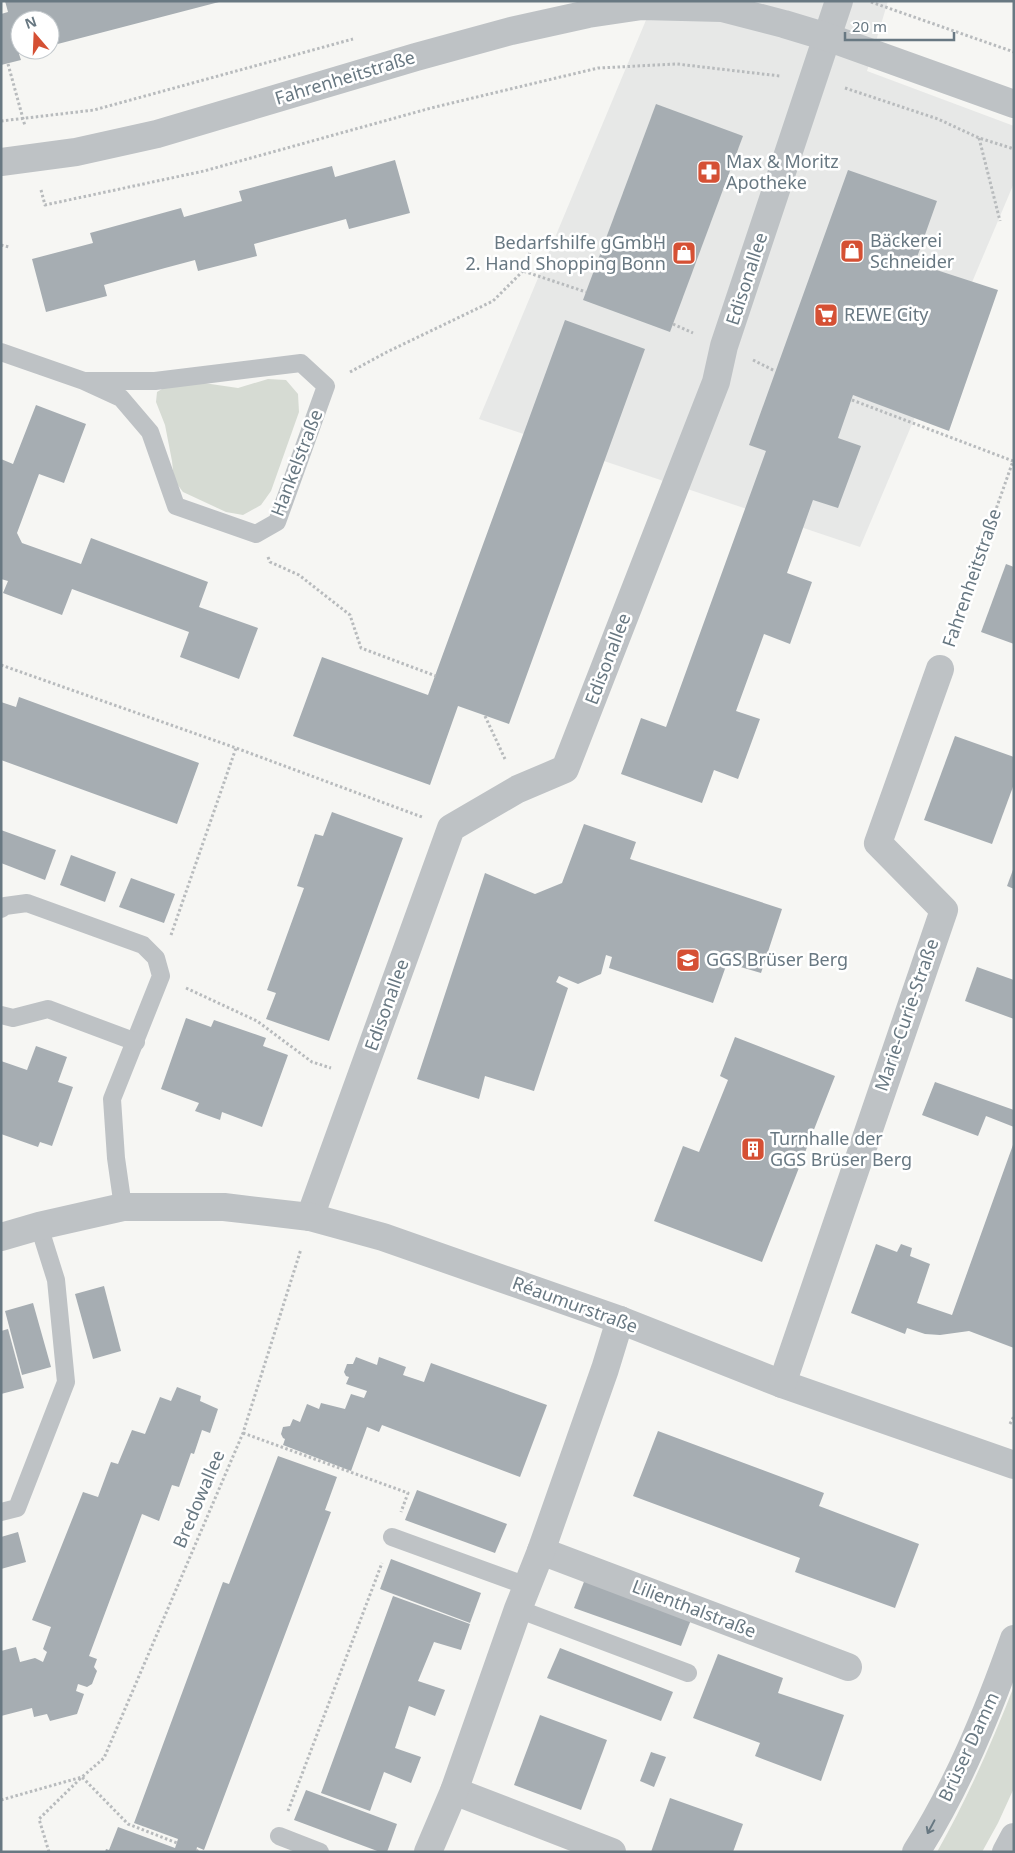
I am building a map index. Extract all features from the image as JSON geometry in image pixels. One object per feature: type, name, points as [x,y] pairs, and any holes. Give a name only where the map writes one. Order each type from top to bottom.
[{"type":"street","name":"Edisonallee","points":[[310,1217],[452,828],[518,789],[565,769],[716,382],[724,346],[839,1]]},
{"type":"street","name":"Fahrenheitstraße","points":[[1,162],[76,152],[157,134],[416,57],[511,31],[588,14],[660,4],[722,8],[827,37],[1014,104]]},
{"type":"street","name":"Marie-Curie-Straße","points":[[782,1384],[944,910],[878,843],[940,669]]},
{"type":"street","name":"Réaumurstraße","points":[[1,1237],[39,1226],[123,1207],[224,1207],[310,1217],[383,1237],[620,1320],[782,1384],[1014,1465]]},
{"type":"street","points":[[428,1852],[454,1791],[522,1597],[541,1551],[620,1320]]},
{"type":"street","name":"Lilienthalstraße","points":[[541,1551],[848,1667]]},
{"type":"street","name":"Brüser Damm","points":[[916,1852],[950,1790],[986,1714],[1014,1639]]},
{"type":"street","points":[[454,1791],[612,1852]]},
{"type":"street","points":[[1006,1852],[1014,1837]]},
{"type":"lane","name":"Hankelstraße","points":[[1,352],[84,381],[121,398],[150,432],[176,506],[256,534],[277,522],[326,386],[301,363],[155,382],[84,381]]},
{"type":"lane","points":[[1,909],[5,906],[27,903],[143,946],[156,958],[161,976],[112,1099],[116,1158],[123,1207]]},
{"type":"lane","points":[[1,1015],[13,1018],[48,1009],[136,1042]]},
{"type":"lane","points":[[1,1512],[17,1508],[66,1382],[56,1280],[39,1226]]},
{"type":"lane","points":[[392,1536],[688,1673]]},
{"type":"lane","points":[[279,1836],[320,1852]]},
{"type":"path","points":[[869,1],[1014,52]]},
{"type":"path","points":[[1,121],[94,110],[363,36]]},
{"type":"path","points":[[8,64],[32,158]]},
{"type":"path","points":[[45,205],[204,171],[431,108],[598,68],[677,64],[757,75],[813,78],[938,119],[979,138],[1014,149]]},
{"type":"path","points":[[979,138],[1000,222]]},
{"type":"path","points":[[326,386],[387,352],[493,301],[523,271],[535,239]]},
{"type":"path","points":[[1,245],[9,247]]},
{"type":"path","points":[[523,271],[586,292]]},
{"type":"path","points":[[852,400],[1013,461]]},
{"type":"path","name":"Fahrenheitstraße","points":[[940,669],[1013,461]]},
{"type":"path","points":[[256,534],[270,562],[299,575],[350,615],[361,648],[436,676]]},
{"type":"path","points":[[1,665],[236,748],[452,828]]},
{"type":"path","points":[[485,716],[518,789]]},
{"type":"path","points":[[156,958],[170,936],[236,748]]},
{"type":"path","points":[[161,976],[257,1021],[312,1062],[360,1078]]},
{"type":"path","name":"Bredowallee","points":[[49,1852],[39,1819],[104,1758],[242,1433],[297,1266],[310,1217]]},
{"type":"path","points":[[1010,1424],[1014,1416]]},
{"type":"path","points":[[242,1433],[408,1493],[279,1836]]},
{"type":"path","points":[[82,1777],[128,1824],[177,1843]]},
{"type":"path","name":"Bredowallee","points":[[1,1800],[82,1777]]},
{"type":"shaded area","points":[[654,1],[888,1],[867,71],[1014,126],[1014,183],[860,547],[479,419]]},
{"type":"shaded area","points":[[268,379],[286,380],[298,394],[299,412],[271,491],[261,505],[243,515],[226,512],[183,492],[174,480],[165,425],[156,402],[157,392],[167,386],[197,382],[238,388]]},
{"type":"shaded area","points":[[1014,1686],[1014,1788],[998,1823],[982,1852],[937,1852],[979,1770]]},
{"type":"building","points":[[5,1],[219,2],[60,43],[60,10],[10,10],[10,60],[21,60],[1,65],[1,14],[8,12]]},
{"type":"building","points":[[656,104],[743,136],[670,332],[583,300]]},
{"type":"building","points":[[395,160],[410,213],[349,229],[346,219],[254,244],[257,256],[198,271],[195,260],[165,268],[104,285],[107,296],[46,312],[32,259],[93,243],[90,233],[181,208],[184,217],[242,201],[239,191],[332,166],[335,177]]},
{"type":"building","points":[[848,170],[937,201],[915,263],[998,290],[949,431],[853,395],[838,438],[861,446],[838,508],[813,500],[787,573],[812,582],[790,644],[764,634],[736,711],[760,719],[738,779],[714,770],[702,803],[621,774],[641,718],[666,727],[766,451],[749,445]]},
{"type":"building","points":[[565,320],[645,349],[509,724],[458,706],[430,785],[293,736],[322,657],[428,695]]},
{"type":"building","points":[[36,405],[86,424],[64,483],[39,474],[17,533],[22,543],[81,564],[91,538],[208,582],[199,607],[258,628],[239,679],[180,657],[189,632],[72,589],[62,615],[3,593],[8,581],[1,579],[1,459],[13,464]]},
{"type":"building","points":[[1006,564],[1014,567],[1014,644],[981,632]]},
{"type":"building","points":[[19,697],[199,763],[177,824],[1,760],[1,702],[16,707]]},
{"type":"building","points":[[955,736],[1014,757],[1014,784],[992,844],[924,820]]},
{"type":"building","points":[[332,812],[403,838],[329,1041],[266,1019],[276,993],[267,990],[304,888],[297,886],[315,834],[323,836]]},
{"type":"building","name":"GGS Brüser Berg","points":[[584,824],[636,842],[630,859],[782,909],[761,973],[727,963],[713,1003],[609,968],[612,957],[606,955],[601,974],[578,984],[559,976],[556,982],[568,988],[534,1091],[485,1076],[479,1099],[417,1079],[485,873],[535,894],[562,883]]},
{"type":"building","points":[[1,830],[56,850],[45,880],[1,863]]},
{"type":"building","points":[[71,855],[116,872],[105,902],[60,885]]},
{"type":"building","points":[[1014,867],[1014,889],[1007,886]]},
{"type":"building","points":[[131,878],[175,894],[164,923],[119,907]]},
{"type":"building","points":[[977,967],[1014,980],[1014,1019],[965,1001]]},
{"type":"building","points":[[186,1018],[211,1027],[214,1020],[266,1038],[263,1046],[288,1055],[262,1127],[222,1112],[220,1120],[195,1111],[199,1103],[161,1089]]},
{"type":"building","name":"Turnhalle der GGS Brüser Berg","points":[[735,1037],[835,1076],[762,1262],[654,1221],[683,1146],[699,1152],[728,1080],[720,1076]]},
{"type":"building","points":[[36,1046],[67,1057],[58,1082],[73,1087],[52,1146],[40,1142],[38,1147],[1,1134],[1,1061],[27,1070]]},
{"type":"building","points":[[935,1082],[1014,1110],[1014,1127],[986,1116],[978,1136],[922,1115]]},
{"type":"building","points":[[1014,1142],[1014,1348],[969,1331],[940,1335],[925,1334],[907,1328],[905,1334],[851,1313],[876,1244],[897,1252],[901,1244],[912,1248],[910,1256],[930,1264],[917,1303],[952,1315]]},
{"type":"building","points":[[104,1286],[121,1351],[93,1359],[75,1294]]},
{"type":"building","points":[[33,1303],[51,1367],[22,1375],[5,1311]]},
{"type":"building","points":[[8,1329],[24,1388],[1,1394],[1,1331]]},
{"type":"building","points":[[356,1357],[377,1365],[379,1357],[406,1367],[403,1375],[424,1382],[431,1363],[547,1405],[520,1477],[382,1425],[379,1432],[367,1427],[351,1471],[283,1445],[285,1439],[281,1434],[283,1427],[290,1426],[293,1419],[300,1422],[307,1404],[319,1409],[321,1403],[345,1409],[351,1394],[364,1398],[367,1391],[346,1384],[349,1377],[344,1372],[347,1364],[353,1364]]},
{"type":"building","points":[[177,1387],[201,1396],[200,1401],[218,1409],[210,1433],[202,1430],[194,1454],[191,1453],[179,1487],[172,1485],[159,1521],[142,1514],[89,1656],[97,1659],[94,1667],[97,1671],[92,1684],[87,1687],[78,1684],[76,1691],[84,1694],[77,1714],[50,1721],[47,1714],[34,1717],[32,1708],[1,1716],[1,1651],[16,1647],[20,1662],[35,1658],[43,1662],[47,1652],[43,1649],[51,1627],[32,1620],[83,1492],[98,1497],[111,1462],[118,1464],[132,1430],[145,1434],[160,1397],[171,1401]]},
{"type":"building","points":[[658,1431],[824,1493],[819,1506],[919,1544],[895,1608],[795,1572],[800,1558],[633,1496]]},
{"type":"building","points":[[278,1456],[337,1477],[325,1510],[331,1512],[204,1850],[197,1847],[196,1852],[105,1852],[106,1849],[109,1850],[118,1827],[175,1848],[178,1839],[134,1823],[223,1582],[229,1584]]},
{"type":"building","points":[[417,1490],[507,1524],[495,1553],[405,1520]]},
{"type":"building","points":[[18,1532],[26,1562],[1,1569],[1,1537]]},
{"type":"building","points":[[391,1559],[481,1593],[470,1623],[380,1589]]},
{"type":"building","points":[[585,1579],[692,1617],[681,1646],[574,1608]]},
{"type":"building","points":[[393,1596],[470,1624],[461,1650],[434,1642],[418,1681],[445,1690],[435,1716],[409,1706],[395,1748],[421,1757],[411,1783],[384,1772],[370,1811],[321,1793]]},
{"type":"building","points":[[560,1648],[673,1692],[661,1721],[547,1678]]},
{"type":"building","points":[[718,1654],[783,1678],[778,1693],[844,1715],[821,1781],[755,1756],[760,1743],[693,1718]]},
{"type":"building","points":[[540,1715],[607,1740],[581,1810],[514,1785]]},
{"type":"building","points":[[651,1752],[666,1757],[654,1787],[640,1781]]},
{"type":"building","points":[[306,1790],[397,1824],[387,1852],[380,1852],[294,1820]]},
{"type":"building","points":[[670,1798],[743,1824],[733,1852],[651,1852]]},
{"type":"place","name":"Max & Moritz Apotheke","points":[[709,172]]},
{"type":"place","name":"Bäckerei Schneider","points":[[852,251]]},
{"type":"place","name":"Bedarfshilfe gGmbH 2. Hand Shopping Bonn","points":[[684,253]]},
{"type":"place","name":"REWE City","points":[[826,315]]},
{"type":"place","name":"GGS Brüser Berg","points":[[688,960]]},
{"type":"place","name":"Turnhalle der GGS Brüser Berg","points":[[753,1149]]}]
